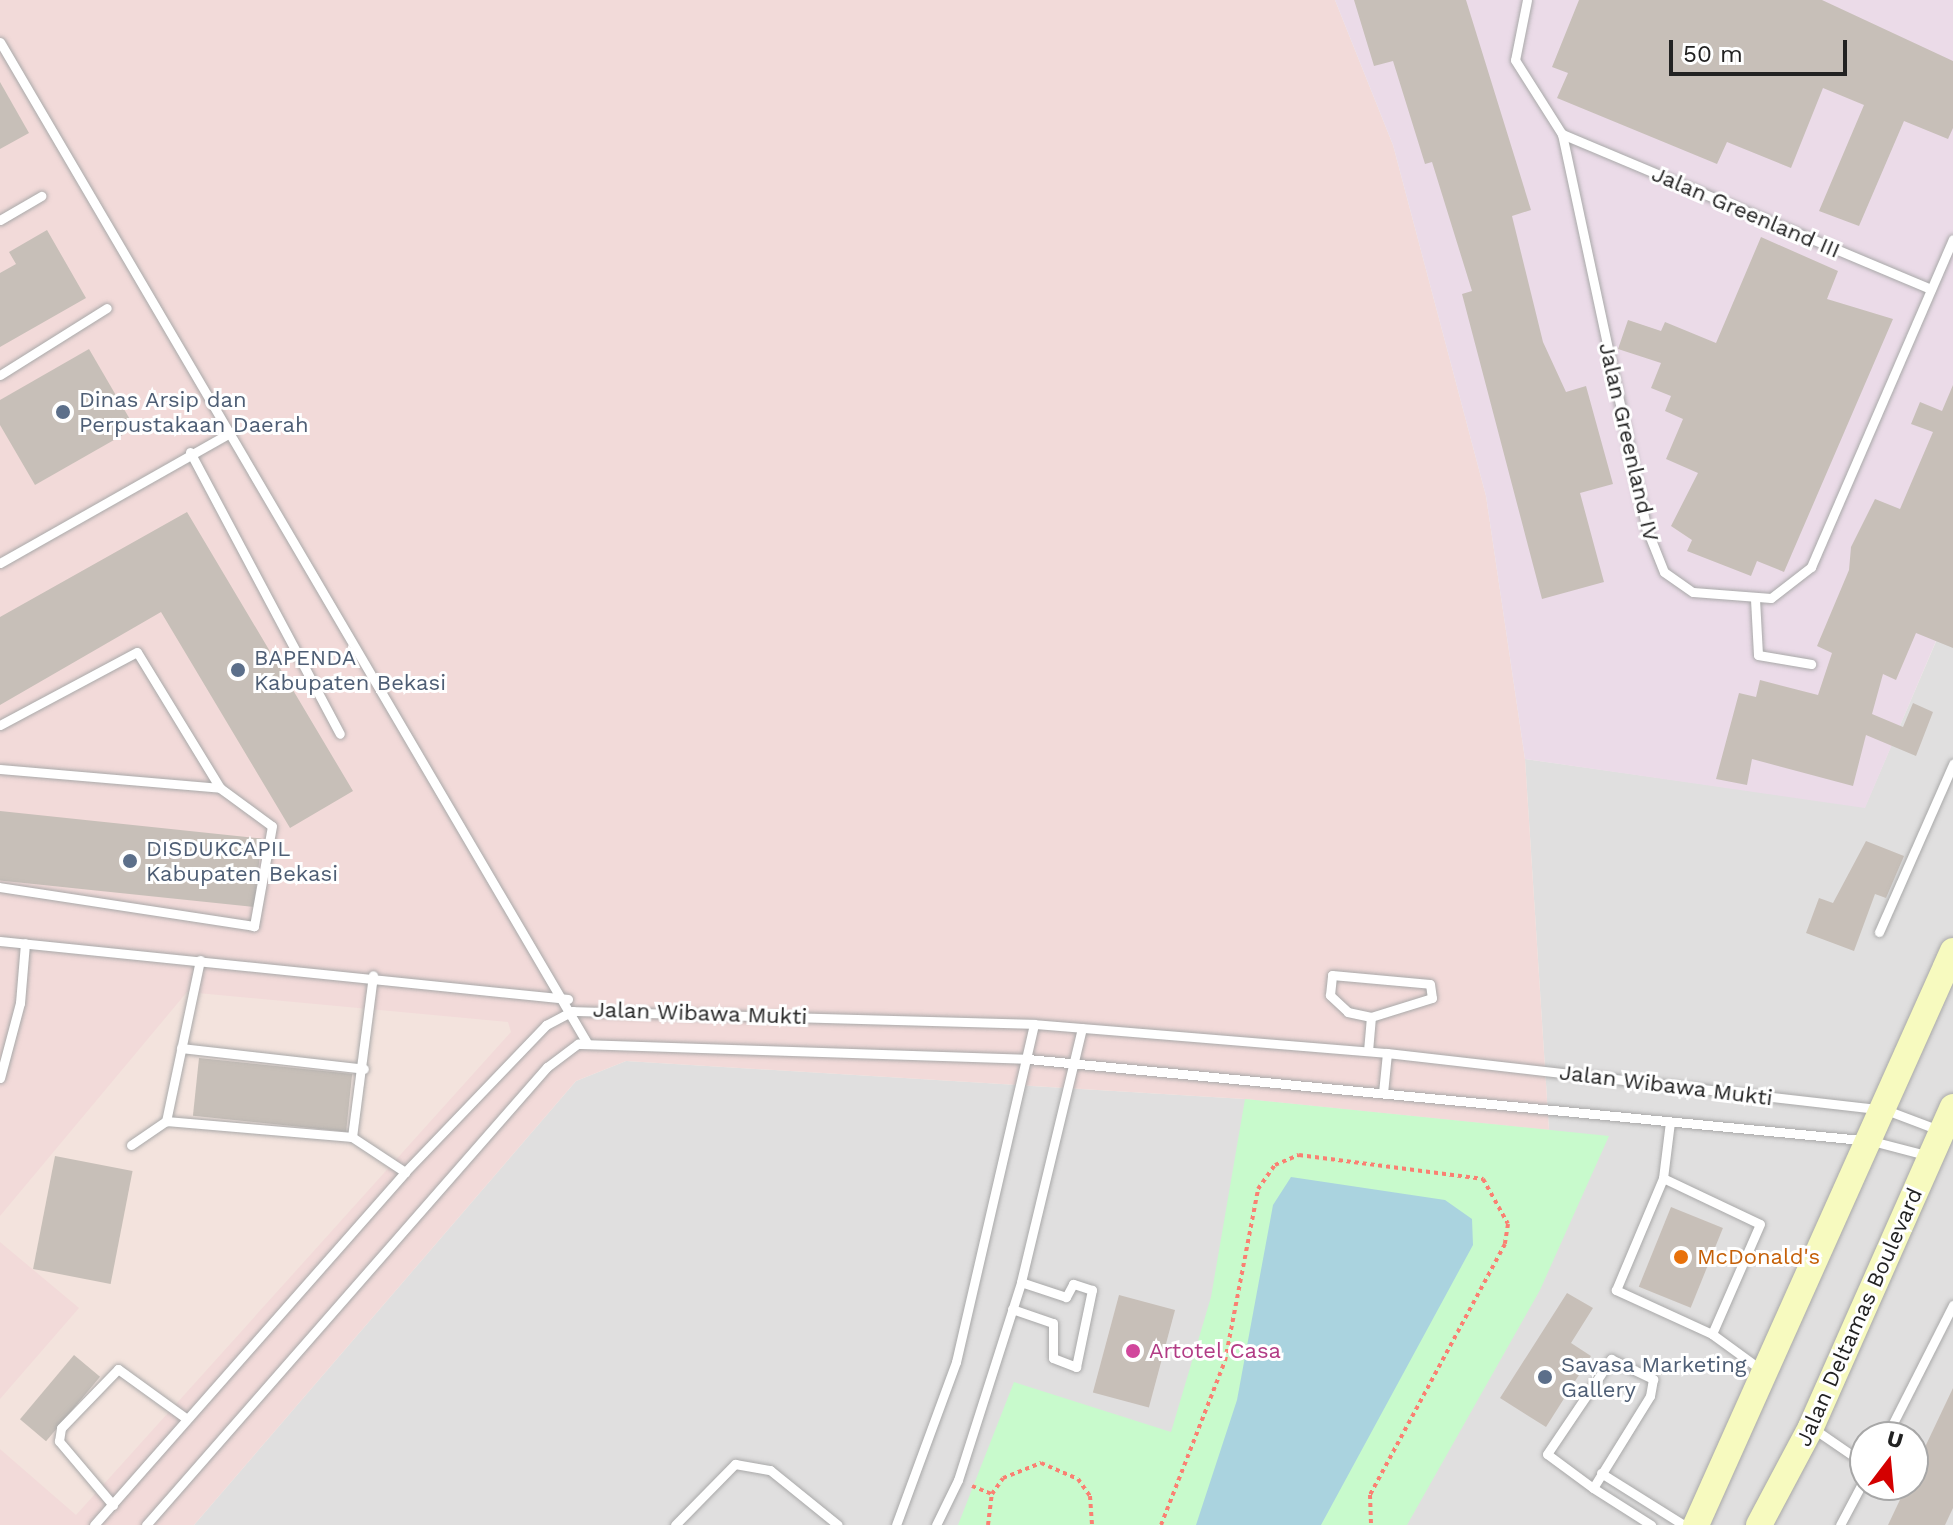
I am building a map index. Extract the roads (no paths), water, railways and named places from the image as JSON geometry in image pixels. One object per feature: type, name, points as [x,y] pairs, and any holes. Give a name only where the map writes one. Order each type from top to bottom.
[{"type":"street","points":[[1696,1525],[1886,1110],[1953,951]]},
{"type":"street","name":"Jalan Deltamas Boulevard","points":[[1759,1525],[1811,1427],[1953,1107]]},
{"type":"lane","name":"Jalan Greenland IV","points":[[1527,0],[1515,60],[1562,134],[1660,566],[1701,596],[1755,599],[1792,588],[1814,562],[1953,239]]},
{"type":"lane","points":[[0,42],[568,999],[587,1043]]},
{"type":"lane","name":"Jalan Greenland III","points":[[1562,134],[1931,289]]},
{"type":"lane","points":[[0,220],[41,196]]},
{"type":"lane","points":[[0,375],[107,308]]},
{"type":"lane","points":[[0,563],[190,452],[232,432]]},
{"type":"lane","points":[[190,452],[340,734]]},
{"type":"lane","points":[[1755,599],[1758,655],[1811,664]]},
{"type":"lane","points":[[0,725],[137,652],[220,788],[271,823],[256,925],[0,887]]},
{"type":"lane","points":[[1879,932],[1953,764]]},
{"type":"lane","points":[[0,769],[220,788]]},
{"type":"lane","points":[[0,941],[373,975],[568,999]]},
{"type":"lane","points":[[0,1078],[25,943]]},
{"type":"lane","points":[[166,1121],[200,960]]},
{"type":"lane","points":[[352,1137],[364,1069],[373,975]]},
{"type":"lane","points":[[1332,975],[1430,984],[1432,998],[1371,1017],[1348,1012],[1330,995],[1332,975]]},
{"type":"lane","name":"Jalan Wibawa Mukti","points":[[94,1525],[405,1172],[546,1025],[572,1011],[1034,1024],[1368,1051],[1886,1110],[1942,1132]]},
{"type":"lane","points":[[1368,1051],[1371,1017]]},
{"type":"lane","points":[[896,1525],[956,1362],[1034,1024]]},
{"type":"lane","points":[[936,1525],[1021,1282],[1082,1028]]},
{"type":"lane","name":"Jalan Wibawa Mukti","points":[[146,1525],[547,1067],[587,1043],[1028,1059],[1872,1141],[1931,1157]]},
{"type":"lane","points":[[181,1048],[364,1069]]},
{"type":"lane","points":[[1383,1093],[1387,1053]]},
{"type":"lane","points":[[131,1145],[166,1121],[352,1137],[405,1172]]},
{"type":"lane","points":[[1670,1122],[1663,1178],[1616,1290],[1712,1334],[1766,1373]]},
{"type":"lane","points":[[1663,1178],[1760,1224],[1712,1334]]},
{"type":"lane","points":[[1012,1309],[1053,1323],[1053,1358],[1076,1367],[1092,1290],[1073,1284],[1066,1297],[1021,1282]]},
{"type":"lane","points":[[1894,1421],[1953,1305]]},
{"type":"lane","points":[[1593,1488],[1650,1396],[1653,1379],[1611,1359],[1547,1454],[1593,1488],[1651,1525]]},
{"type":"lane","points":[[113,1505],[59,1441],[61,1428],[115,1369],[187,1419]]},
{"type":"lane","points":[[1811,1427],[1849,1453]]},
{"type":"lane","points":[[675,1525],[735,1464],[770,1470],[838,1525]]},
{"type":"lane","points":[[1601,1473],[1684,1525]]},
{"type":"lane","points":[[1840,1525],[1853,1501]]},
{"type":"water","points":[[1291,1177],[1445,1200],[1472,1219],[1473,1245],[1321,1525],[1196,1525],[1237,1400],[1273,1205]]},
{"type":"place","name":"Dinas Arsip dan Perpustakaan Daerah","points":[[63,412]]},
{"type":"place","name":"BAPENDA Kabupaten Bekasi","points":[[238,670]]},
{"type":"place","name":"DISDUKCAPIL Kabupaten Bekasi","points":[[130,861]]},
{"type":"place","name":"McDonald's","points":[[1681,1257]]},
{"type":"place","name":"Artotel Casa","points":[[1133,1351]]},
{"type":"place","name":"Savasa Marketing Gallery","points":[[1545,1377]]}]
